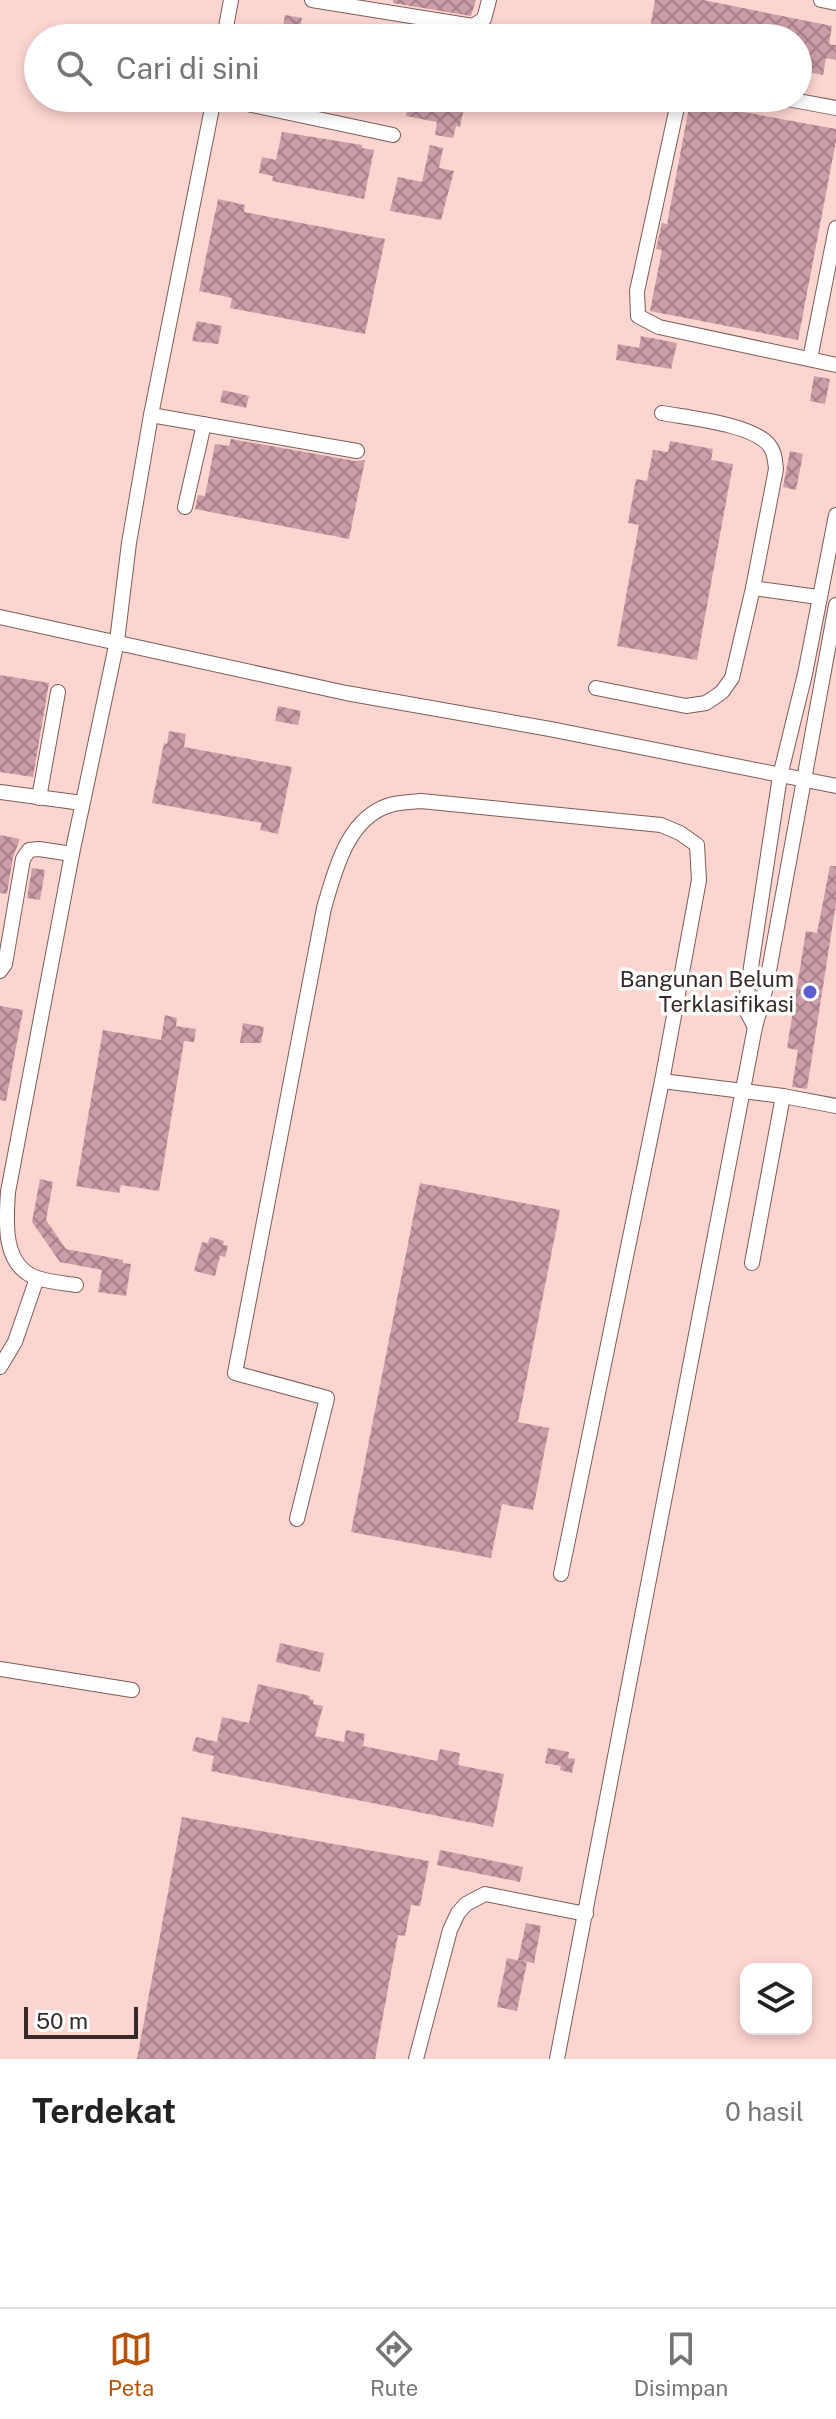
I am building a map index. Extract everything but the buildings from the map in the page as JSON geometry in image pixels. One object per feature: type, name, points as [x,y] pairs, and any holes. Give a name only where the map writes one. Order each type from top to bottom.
[{"type":"street","points":[[227,24],[231,0]]},
{"type":"street","points":[[312,0],[461,24]]},
{"type":"street","points":[[476,24],[484,19],[489,0]]},
{"type":"street","points":[[821,0],[836,3]]},
{"type":"street","points":[[812,104],[836,108]]},
{"type":"street","points":[[76,1285],[37,1278],[24,1271],[10,1246],[4,1192],[117,641],[129,543],[151,415],[213,112]]},
{"type":"street","points":[[283,112],[393,135]]},
{"type":"street","points":[[676,112],[637,291],[638,316],[659,327],[836,365]]},
{"type":"street","points":[[810,359],[836,228]]},
{"type":"street","points":[[596,688],[686,706],[706,703],[722,692],[732,678],[753,588],[776,469],[775,458],[769,445],[749,431],[662,413]]},
{"type":"street","points":[[151,415],[357,451]]},
{"type":"street","points":[[185,507],[204,424]]},
{"type":"street","points":[[755,1027],[748,1014],[746,1000],[780,776],[805,674],[818,597],[830,573],[836,515]]},
{"type":"street","points":[[753,588],[818,597]]},
{"type":"street","points":[[557,2059],[755,1027],[766,987],[833,642],[836,605]]},
{"type":"street","points":[[0,617],[331,690],[550,729],[836,786]]},
{"type":"street","points":[[39,798],[58,692]]},
{"type":"street","points":[[0,792],[82,803]]},
{"type":"street","points":[[297,1519],[327,1398],[235,1373],[324,908],[343,851],[362,821],[389,805],[421,801],[661,825],[697,845],[699,880],[662,1081],[561,1574]]},
{"type":"street","points":[[0,971],[5,964],[23,859],[29,850],[72,854]]},
{"type":"street","points":[[662,1081],[836,1106]]},
{"type":"street","points":[[752,1263],[783,1096]]},
{"type":"street","points":[[0,1367],[15,1342],[37,1278]]},
{"type":"street","points":[[0,1669],[132,1690]]},
{"type":"street","points":[[416,2059],[450,1930],[466,1904],[485,1894],[586,1914]]},
{"type":"place","name":"Bangunan Belum Terklasifikasi","points":[[810,992]]}]
